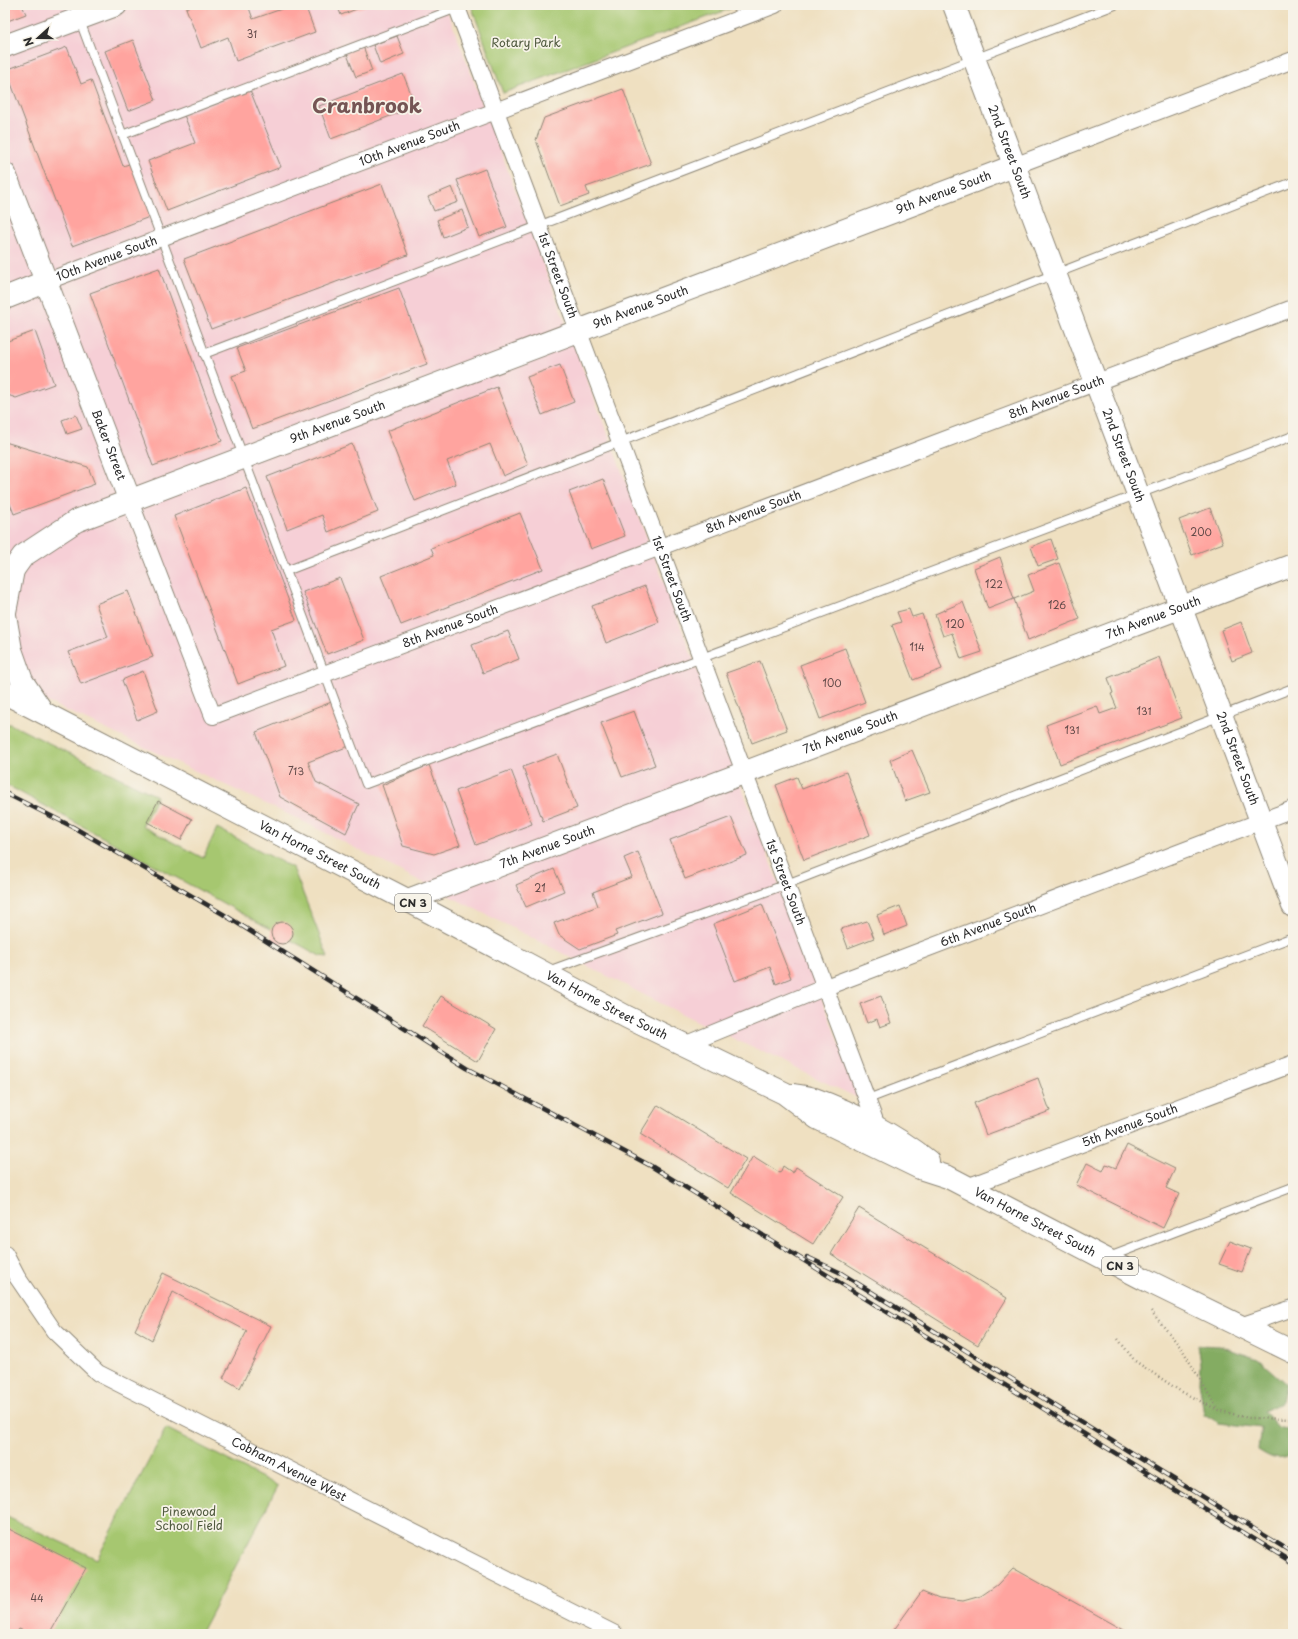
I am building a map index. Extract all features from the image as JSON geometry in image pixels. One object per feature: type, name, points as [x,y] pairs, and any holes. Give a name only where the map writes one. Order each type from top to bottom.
[{"type":"main road","points":[[5,46],[76,12],[116,5]]},
{"type":"main road","name":"2nd Street South","points":[[954,5],[1293,906]]},
{"type":"main road","name":"9th Avenue South","points":[[8,576],[23,556],[76,522],[1014,166]]},
{"type":"main road","name":"Baker Street","points":[[5,174],[130,501]]},
{"type":"main road","points":[[5,298],[45,282]]},
{"type":"main road","name":"7th Avenue South","points":[[408,900],[1293,565]]},
{"type":"main road","points":[[5,612],[8,576]]},
{"type":"main road","points":[[5,615],[12,650],[22,681],[42,712]]},
{"type":"main road","name":"Van Horne Street South","points":[[5,693],[408,900],[542,973],[684,1045],[784,1093],[817,1118],[920,1168],[958,1182],[1105,1258],[1293,1352]]},
{"type":"main road","points":[[5,710],[42,712]]},
{"type":"main road","name":"Van Horne Street South","points":[[784,1093],[814,1099],[857,1117],[912,1148],[958,1182]]},
{"type":"street","name":"10th Avenue South","points":[[45,282],[775,5]]},
{"type":"street","name":"1st Street South","points":[[456,6],[826,987],[886,1152]]},
{"type":"street","name":"9th Avenue South","points":[[1014,166],[1293,60]]},
{"type":"street","name":"8th Avenue South","points":[[213,716],[1293,308]]},
{"type":"street","name":"Baker Street","points":[[130,501],[213,716]]},
{"type":"street","name":"6th Avenue South","points":[[684,1045],[826,987],[1293,809]]},
{"type":"street","name":"5th Avenue South","points":[[958,1182],[1293,1064]]},
{"type":"street","name":"Cobham Avenue West","points":[[5,1254],[11,1278],[54,1331],[98,1373],[615,1634]]},
{"type":"street","points":[[1240,1326],[1293,1308]]},
{"type":"lane","points":[[204,354],[1115,5]]},
{"type":"lane","points":[[122,135],[456,6]]},
{"type":"lane","points":[[76,12],[366,784],[1293,436]]},
{"type":"lane","points":[[286,571],[1293,182]]},
{"type":"lane","points":[[542,973],[787,884],[1293,688]]},
{"type":"lane","points":[[868,1099],[1293,937]]},
{"type":"lane","points":[[1105,1258],[1293,1187]]},
{"type":"path","points":[[1151,1311],[1182,1349],[1218,1410]]},
{"type":"path","points":[[1118,1340],[1135,1362],[1180,1391],[1218,1410],[1248,1418],[1293,1419]]},
{"type":"shaded area","points":[[5,5],[445,5],[860,1099],[680,1013],[298,819],[5,682]]},
{"type":"green space","name":"Rotary Park","points":[[471,5],[740,5],[503,93]]},
{"type":"green space","points":[[5,724],[10,724],[157,796],[142,826],[203,858],[217,828],[293,868],[328,957],[320,956],[5,784]]},
{"type":"green space","points":[[1197,1345],[1220,1346],[1258,1359],[1286,1384],[1282,1402],[1264,1411],[1278,1427],[1291,1431],[1293,1436],[1293,1453],[1279,1459],[1271,1457],[1258,1450],[1261,1428],[1219,1423],[1204,1414],[1199,1382],[1200,1364]]},
{"type":"green space","name":"Pinewood School Field","points":[[166,1428],[278,1486],[200,1634],[5,1634],[5,1516],[97,1559]]},
{"type":"building","points":[[5,5],[22,5],[26,14],[5,22]]},
{"type":"building","points":[[195,5],[248,5],[253,19],[293,5],[305,5],[315,32],[236,61],[228,37],[201,48],[186,8]]},
{"type":"building","points":[[337,5],[367,5],[341,15]]},
{"type":"building","points":[[397,36],[404,54],[380,64],[373,45]]},
{"type":"building","points":[[133,40],[156,100],[128,111],[105,51]]},
{"type":"building","points":[[363,46],[372,71],[356,77],[346,52]]},
{"type":"building","points":[[67,47],[81,84],[91,80],[123,166],[132,163],[152,216],[72,246],[6,70]]},
{"type":"building","points":[[403,74],[416,106],[331,139],[319,106]]},
{"type":"building","points":[[623,89],[651,164],[586,187],[589,195],[560,206],[536,140],[544,118]]},
{"type":"building","points":[[250,90],[281,167],[167,211],[148,161],[195,143],[184,115]]},
{"type":"building","points":[[485,169],[507,227],[479,237],[457,180]]},
{"type":"building","points":[[382,184],[408,255],[211,329],[184,259]]},
{"type":"building","points":[[452,187],[458,202],[434,211],[428,197]]},
{"type":"building","points":[[462,210],[468,227],[443,237],[437,220]]},
{"type":"building","points":[[159,268],[222,441],[153,466],[90,293]]},
{"type":"building","points":[[399,288],[427,364],[252,429],[232,376],[246,371],[237,348]]},
{"type":"building","points":[[35,331],[54,384],[16,398],[5,394],[5,342]]},
{"type":"building","points":[[560,365],[574,402],[542,415],[527,377]]},
{"type":"building","points":[[497,387],[528,465],[503,476],[490,444],[447,461],[456,484],[415,501],[387,431]]},
{"type":"building","points":[[76,415],[82,429],[67,434],[62,420]]},
{"type":"building","points":[[5,442],[88,467],[95,484],[14,514],[5,491]]},
{"type":"building","points":[[352,444],[378,512],[328,532],[322,515],[287,529],[267,477]]},
{"type":"building","points":[[603,479],[625,536],[591,549],[569,492]]},
{"type":"building","points":[[246,488],[296,620],[271,629],[284,666],[238,684],[174,516]]},
{"type":"building","points":[[1210,508],[1223,543],[1192,555],[1179,520]]},
{"type":"building","points":[[520,513],[543,569],[401,625],[381,576],[434,555],[431,548]]},
{"type":"building","points":[[1051,539],[1058,559],[1038,566],[1031,547]]},
{"type":"building","points":[[1000,557],[1014,599],[988,609],[974,568]]},
{"type":"building","points":[[1059,563],[1080,619],[1028,640],[1014,599],[1034,591],[1028,575]]},
{"type":"building","points":[[340,578],[364,640],[327,654],[303,592]]},
{"type":"building","points":[[645,586],[659,622],[606,643],[592,606]]},
{"type":"building","points":[[128,591],[153,657],[81,684],[68,652],[108,637],[96,604]]},
{"type":"building","points":[[963,602],[982,652],[961,659],[952,633],[943,636],[935,614]]},
{"type":"building","points":[[909,609],[912,617],[922,614],[942,669],[913,680],[892,625],[901,622],[897,612]]},
{"type":"building","points":[[1241,622],[1252,653],[1232,661],[1221,630]]},
{"type":"building","points":[[508,631],[519,659],[483,673],[472,645]]},
{"type":"building","points":[[845,648],[865,702],[820,719],[800,665]]},
{"type":"building","points":[[1159,657],[1182,718],[1060,764],[1046,725],[1097,706],[1100,714],[1117,708],[1111,694],[1113,693],[1108,678]]},
{"type":"building","points":[[760,661],[787,730],[752,743],[726,673]]},
{"type":"building","points":[[143,671],[158,711],[137,720],[122,680]]},
{"type":"building","points":[[334,701],[349,746],[308,762],[316,782],[359,804],[346,833],[280,797],[256,732]]},
{"type":"building","points":[[634,711],[655,765],[622,777],[601,723]]},
{"type":"building","points":[[912,750],[930,792],[905,801],[890,760]]},
{"type":"building","points":[[557,754],[577,808],[543,821],[523,767]]},
{"type":"building","points":[[429,765],[460,845],[434,854],[403,846],[382,785]]},
{"type":"building","points":[[511,770],[532,824],[476,845],[456,791]]},
{"type":"building","points":[[846,772],[870,835],[804,860],[776,785],[797,777],[802,789]]},
{"type":"building","points":[[158,801],[192,819],[181,840],[147,822]]},
{"type":"building","points":[[731,817],[747,855],[685,879],[670,840]]},
{"type":"building","points":[[638,852],[662,913],[615,931],[617,935],[580,949],[559,935],[554,923],[598,906],[593,892],[632,877],[624,858]]},
{"type":"building","points":[[554,869],[564,891],[526,907],[516,885]]},
{"type":"building","points":[[762,904],[791,978],[776,984],[770,967],[735,981],[713,924]]},
{"type":"building","points":[[900,906],[907,926],[884,935],[877,915]]},
{"type":"building","points":[[867,921],[874,938],[848,948],[841,929]]},
{"type":"building","points":[[282,922],[290,925],[293,933],[290,941],[282,944],[274,941],[271,933],[274,925]]},
{"type":"building","points":[[441,996],[496,1029],[478,1061],[422,1026]]},
{"type":"building","points":[[881,996],[891,1023],[880,1027],[877,1019],[867,1023],[860,1004]]},
{"type":"building","points":[[1038,1078],[1050,1111],[986,1135],[974,1103]]},
{"type":"building","points":[[658,1105],[746,1159],[728,1188],[640,1134]]},
{"type":"building","points":[[1127,1145],[1175,1169],[1166,1188],[1179,1194],[1163,1228],[1076,1185],[1087,1163],[1103,1171],[1106,1164],[1116,1168]]},
{"type":"building","points":[[753,1156],[780,1173],[783,1166],[793,1173],[796,1167],[843,1197],[813,1244],[731,1193]]},
{"type":"building","points":[[859,1208],[1007,1298],[978,1345],[831,1254]]},
{"type":"building","points":[[1230,1241],[1251,1249],[1242,1272],[1219,1264]]},
{"type":"building","points":[[163,1273],[271,1326],[240,1388],[223,1378],[247,1331],[173,1292],[152,1340],[135,1330]]},
{"type":"building","points":[[5,1527],[86,1568],[49,1634],[31,1634],[19,1629],[16,1634],[5,1634]]},
{"type":"building","points":[[1013,1568],[1131,1634],[891,1634],[922,1591],[939,1598],[963,1601],[981,1596],[997,1585]]},
{"type":"railway","points":[[5,793],[73,827],[223,914],[467,1068],[651,1166],[1293,1563]]},
{"type":"railway","points":[[807,1257],[839,1272],[1293,1553]]},
{"type":"district","name":"Cranbrook","points":[[367,106]]}]
